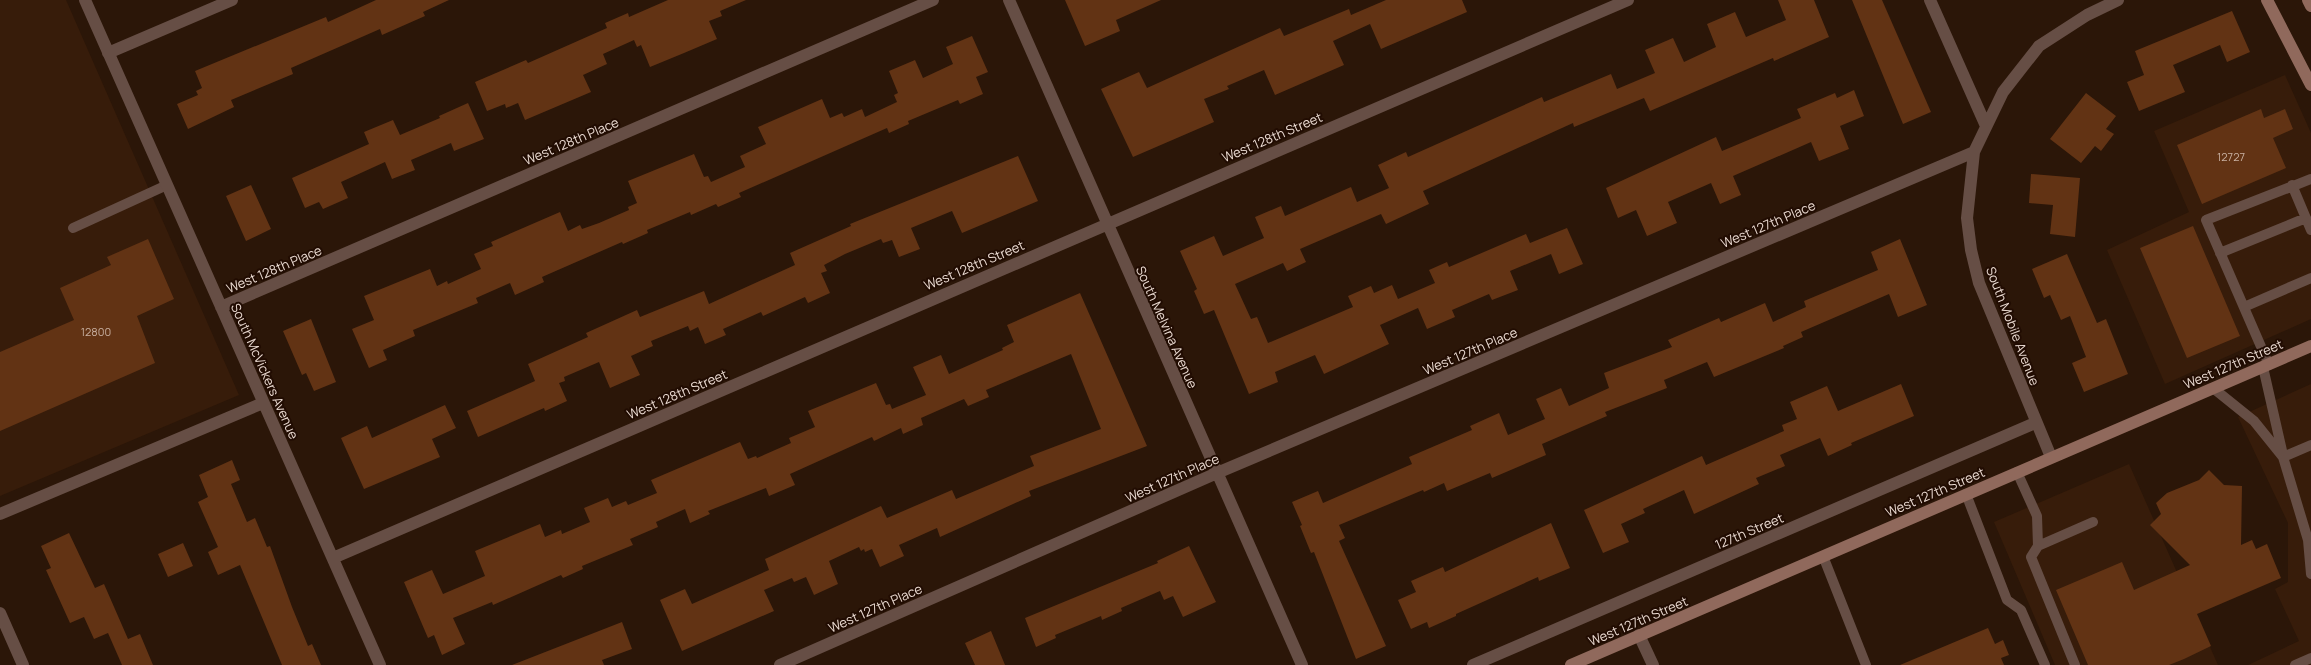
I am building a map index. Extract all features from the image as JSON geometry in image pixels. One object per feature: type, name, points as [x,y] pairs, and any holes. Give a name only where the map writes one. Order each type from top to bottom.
[{"type":"main road","points":[[2267,0],[2311,85]]},
{"type":"main road","points":[[2308,0],[2311,6]]},
{"type":"main road","name":"West 127th Street","points":[[1571,665],[2311,346]]},
{"type":"street","name":"South McVickers Avenue","points":[[85,0],[380,665]]},
{"type":"street","points":[[108,52],[232,0]]},
{"type":"street","name":"West 128th Place","points":[[221,307],[933,0]]},
{"type":"street","name":"South Melvina Avenue","points":[[1009,0],[1106,224],[1302,665]]},
{"type":"street","name":"West 128th Street","points":[[333,558],[1628,0]]},
{"type":"street","points":[[1930,0],[1986,126]]},
{"type":"street","points":[[1974,152],[2004,92],[2039,46],[2087,15],[2118,0]]},
{"type":"street","name":"South Mobile Avenue","points":[[1974,152],[1967,218],[1971,250],[1979,283],[2035,423],[2051,457]]},
{"type":"street","name":"West 127th Place","points":[[780,665],[1216,473],[1974,152]]},
{"type":"street","points":[[0,514],[263,403]]},
{"type":"street","name":"127th Street","points":[[1473,665],[2035,423]]},
{"type":"street","points":[[0,613],[23,665]]},
{"type":"street","points":[[1639,635],[1653,665]]},
{"type":"lane","points":[[2311,179],[2292,185],[2206,220],[2244,307],[2266,366],[2283,457],[2308,540],[2311,574]]},
{"type":"lane","points":[[73,228],[167,185]]},
{"type":"lane","points":[[2292,185],[2311,230]]},
{"type":"lane","points":[[2220,253],[2306,218]]},
{"type":"lane","points":[[2244,307],[2311,278]]},
{"type":"lane","points":[[2213,388],[2254,421],[2283,457]]},
{"type":"lane","points":[[2283,457],[2311,445]]},
{"type":"lane","points":[[2017,472],[2037,516],[2038,546]]},
{"type":"lane","points":[[1966,494],[2007,600],[2021,610],[2045,665]]},
{"type":"lane","points":[[2075,665],[2031,557],[2038,546],[2093,522]]},
{"type":"lane","points":[[1823,556],[1866,665]]},
{"type":"lane","points":[[2295,665],[2311,658]]},
{"type":"shaded area","points":[[0,0],[66,0],[239,395],[0,496]]},
{"type":"shaded area","points":[[2285,75],[2311,133],[2311,319],[2165,384],[2107,250],[2189,212],[2154,131]]},
{"type":"shaded area","points":[[2311,384],[2311,665],[2248,665],[2299,641],[2275,589],[2288,582],[2288,523],[2238,417]]},
{"type":"shaded area","points":[[2129,464],[2218,665],[2055,665],[1994,522]]},
{"type":"building","points":[[376,0],[449,0],[423,12],[425,16],[382,35],[380,29],[291,68],[293,74],[231,100],[234,107],[188,129],[177,104],[198,95],[196,91],[202,88],[195,71],[326,17],[328,22]]},
{"type":"building","points":[[668,0],[746,0],[720,11],[722,16],[709,21],[717,39],[650,67],[641,45],[637,47],[634,40],[603,54],[607,64],[583,75],[591,92],[525,120],[518,103],[506,108],[505,104],[487,111],[475,82],[526,60],[528,63],[607,28],[605,23],[628,13],[629,17]]},
{"type":"building","points":[[1065,0],[1161,0],[1116,20],[1120,31],[1085,46]]},
{"type":"building","points":[[1386,0],[1462,0],[1467,12],[1381,49],[1370,24],[1333,41],[1344,65],[1275,95],[1264,70],[1227,86],[1229,89],[1204,99],[1214,122],[1133,157],[1101,89],[1139,72],[1147,88],[1280,28],[1284,36],[1349,9],[1351,15]]},
{"type":"building","points":[[1778,0],[1814,0],[1829,37],[1774,61],[1773,58],[1650,111],[1644,98],[1574,127],[1573,123],[1423,191],[1429,204],[1386,224],[1381,214],[1300,249],[1306,262],[1287,271],[1283,263],[1235,284],[1251,319],[1257,317],[1268,343],[1353,307],[1348,296],[1371,286],[1374,293],[1392,285],[1398,299],[1435,283],[1429,270],[1447,262],[1449,267],[1526,234],[1530,243],[1567,228],[1583,264],[1559,274],[1551,254],[1510,271],[1518,290],[1492,300],[1489,294],[1452,310],[1455,317],[1427,329],[1418,308],[1380,325],[1389,344],[1324,374],[1315,355],[1275,372],[1278,382],[1249,394],[1214,310],[1204,314],[1194,291],[1197,289],[1180,251],[1214,236],[1223,256],[1264,238],[1255,217],[1281,206],[1285,216],[1351,187],[1357,202],[1389,188],[1378,165],[1406,152],[1408,157],[1542,97],[1544,102],[1611,74],[1617,89],[1655,73],[1645,50],[1673,38],[1684,62],[1716,47],[1707,24],[1735,12],[1746,37],[1786,20]]},
{"type":"building","points":[[1852,0],[1882,0],[1931,112],[1903,124]]},
{"type":"building","points":[[2232,11],[2250,52],[2227,62],[2220,45],[2173,65],[2185,92],[2139,111],[2127,82],[2144,75],[2135,51]]},
{"type":"building","points":[[972,36],[988,72],[976,77],[983,94],[960,104],[958,100],[908,121],[909,124],[889,133],[887,128],[739,193],[741,197],[718,207],[716,204],[691,215],[690,212],[647,230],[648,233],[623,244],[622,242],[542,277],[544,282],[515,295],[510,283],[476,298],[478,303],[413,330],[415,336],[383,350],[387,360],[369,368],[352,329],[374,320],[364,296],[430,269],[437,286],[447,281],[448,284],[481,269],[474,254],[493,246],[491,242],[560,212],[568,231],[580,225],[582,229],[599,223],[629,210],[628,207],[637,203],[628,181],[694,154],[704,177],[708,176],[711,182],[745,167],[740,156],[766,144],[758,127],[822,99],[830,118],[842,113],[844,117],[862,109],[865,117],[897,102],[894,95],[898,93],[889,71],[915,60],[923,78],[953,64],[946,47]]},
{"type":"building","points":[[1854,90],[1864,116],[1840,126],[1849,149],[1819,161],[1811,142],[1733,176],[1741,195],[1720,204],[1711,183],[1668,202],[1677,223],[1647,236],[1636,210],[1618,218],[1606,188],[1716,137],[1722,151],[1801,118],[1797,109],[1835,93],[1837,98]]},
{"type":"building","points":[[2086,93],[2116,116],[2106,129],[2114,134],[2101,151],[2095,146],[2081,163],[2050,139]]},
{"type":"building","points":[[468,103],[484,139],[454,151],[451,143],[411,160],[415,170],[392,179],[385,162],[341,182],[348,198],[323,209],[319,202],[305,208],[292,178],[369,144],[364,132],[393,120],[400,135],[440,118],[439,116]]},
{"type":"building","points":[[2261,109],[2264,118],[2285,109],[2293,129],[2273,138],[2286,168],[2202,204],[2177,145]]},
{"type":"building","points":[[1018,156],[1038,201],[962,233],[952,211],[911,228],[920,249],[899,257],[892,240],[883,243],[881,239],[845,254],[824,265],[827,271],[821,273],[830,293],[808,303],[805,297],[763,316],[761,312],[723,329],[726,335],[705,344],[698,327],[690,331],[688,326],[651,341],[653,346],[631,356],[640,375],[610,388],[599,362],[564,377],[565,381],[559,383],[567,401],[545,411],[544,408],[478,437],[467,411],[535,381],[528,364],[588,337],[586,333],[637,310],[640,317],[704,291],[709,304],[795,265],[790,253],[851,226],[850,224]]},
{"type":"building","points":[[2031,174],[2080,178],[2075,237],[2050,234],[2053,205],[2029,203]]},
{"type":"building","points":[[251,185],[271,229],[246,241],[226,196]]},
{"type":"building","points":[[2193,226],[2240,336],[2187,358],[2140,248]]},
{"type":"building","points":[[148,239],[174,299],[137,316],[155,363],[0,431],[0,352],[74,320],[60,288],[111,265],[107,257]]},
{"type":"building","points":[[1900,239],[1927,305],[1898,317],[1889,294],[1801,332],[1803,337],[1783,346],[1784,348],[1714,377],[1707,362],[1664,380],[1667,388],[1605,412],[1607,416],[1542,444],[1546,455],[1492,478],[1490,473],[1447,491],[1444,483],[1424,492],[1423,490],[1339,525],[1345,538],[1339,541],[1386,646],[1356,659],[1314,552],[1311,553],[1300,526],[1302,525],[1292,502],[1318,491],[1323,503],[1412,464],[1409,457],[1472,430],[1470,426],[1499,413],[1508,435],[1545,419],[1536,399],[1561,388],[1569,406],[1609,388],[1604,373],[1672,347],[1668,340],[1719,318],[1721,322],[1765,303],[1773,322],[1806,307],[1804,301],[1878,270],[1871,252]]},
{"type":"building","points":[[2067,254],[2097,323],[2106,319],[2128,374],[2084,392],[2072,363],[2086,357],[2070,316],[2061,320],[2050,295],[2044,298],[2032,269]]},
{"type":"building","points":[[1080,293],[1147,446],[1029,491],[1031,496],[940,537],[937,528],[899,545],[904,556],[880,567],[872,549],[865,552],[864,549],[861,551],[859,547],[829,561],[838,584],[814,595],[806,577],[794,582],[792,578],[764,590],[774,611],[682,651],[660,600],[685,589],[692,604],[769,570],[765,559],[881,506],[887,518],[952,490],[956,499],[1034,466],[1030,456],[1101,429],[1071,354],[986,390],[989,397],[968,406],[964,399],[921,418],[923,425],[903,434],[901,428],[874,441],[872,437],[790,474],[795,485],[769,496],[766,488],[708,511],[710,514],[690,523],[685,509],[656,522],[658,527],[630,539],[633,545],[582,566],[583,569],[563,578],[561,575],[493,605],[492,602],[453,618],[465,644],[442,655],[434,635],[428,638],[404,582],[432,570],[443,594],[485,576],[475,551],[540,524],[545,537],[561,530],[562,534],[590,522],[584,508],[608,498],[612,507],[626,501],[628,505],[657,493],[651,480],[740,442],[748,459],[756,456],[757,458],[791,443],[789,438],[815,427],[808,411],[876,383],[886,405],[890,404],[892,409],[926,395],[913,367],[941,355],[949,374],[1003,350],[1002,348],[1014,342],[1007,325]]},
{"type":"building","points":[[311,319],[336,382],[314,391],[306,373],[302,375],[283,331]]},
{"type":"building","points":[[1901,384],[1914,416],[1851,443],[1852,445],[1828,456],[1820,438],[1780,455],[1785,466],[1756,478],[1759,484],[1694,514],[1684,490],[1643,509],[1645,513],[1621,524],[1629,542],[1603,553],[1584,510],[1702,456],[1706,465],[1784,431],[1782,425],[1797,419],[1790,402],[1827,386],[1838,411]]},
{"type":"building","points":[[445,405],[456,428],[432,439],[440,457],[364,489],[341,438],[367,426],[372,438]]},
{"type":"building","points":[[232,460],[240,480],[231,484],[247,522],[255,518],[267,547],[270,546],[308,646],[312,644],[321,665],[282,665],[240,565],[218,575],[208,552],[218,547],[198,502],[208,497],[199,475]]},
{"type":"building","points":[[2209,470],[2224,485],[2242,486],[2241,545],[2252,540],[2256,549],[2267,544],[2281,578],[2197,614],[2211,646],[2184,659],[2169,665],[2088,665],[2056,590],[2122,562],[2134,590],[2190,565],[2150,525],[2161,514],[2156,503],[2167,493],[2199,480]]},
{"type":"building","points":[[1551,523],[1570,568],[1539,581],[1538,577],[1456,614],[1456,616],[1429,628],[1427,622],[1411,629],[1398,600],[1416,592],[1411,581],[1443,567],[1445,572]]},
{"type":"building","points":[[69,533],[95,588],[104,584],[128,639],[140,634],[153,665],[122,665],[108,633],[94,639],[84,617],[70,623],[46,570],[51,568],[41,546]]},
{"type":"building","points":[[183,543],[193,566],[168,577],[158,554]]},
{"type":"building","points":[[1189,546],[1216,602],[1183,617],[1173,596],[1164,600],[1160,591],[1121,608],[1122,611],[1102,620],[1101,616],[1055,635],[1056,638],[1036,647],[1025,618],[1158,563],[1157,561]]},
{"type":"building","points":[[622,622],[632,649],[602,660],[604,665],[512,665]]},
{"type":"building","points":[[1988,628],[1995,644],[2003,640],[2009,655],[2001,658],[2004,665],[1900,665]]},
{"type":"building","points":[[991,631],[1005,665],[975,665],[965,643]]}]
